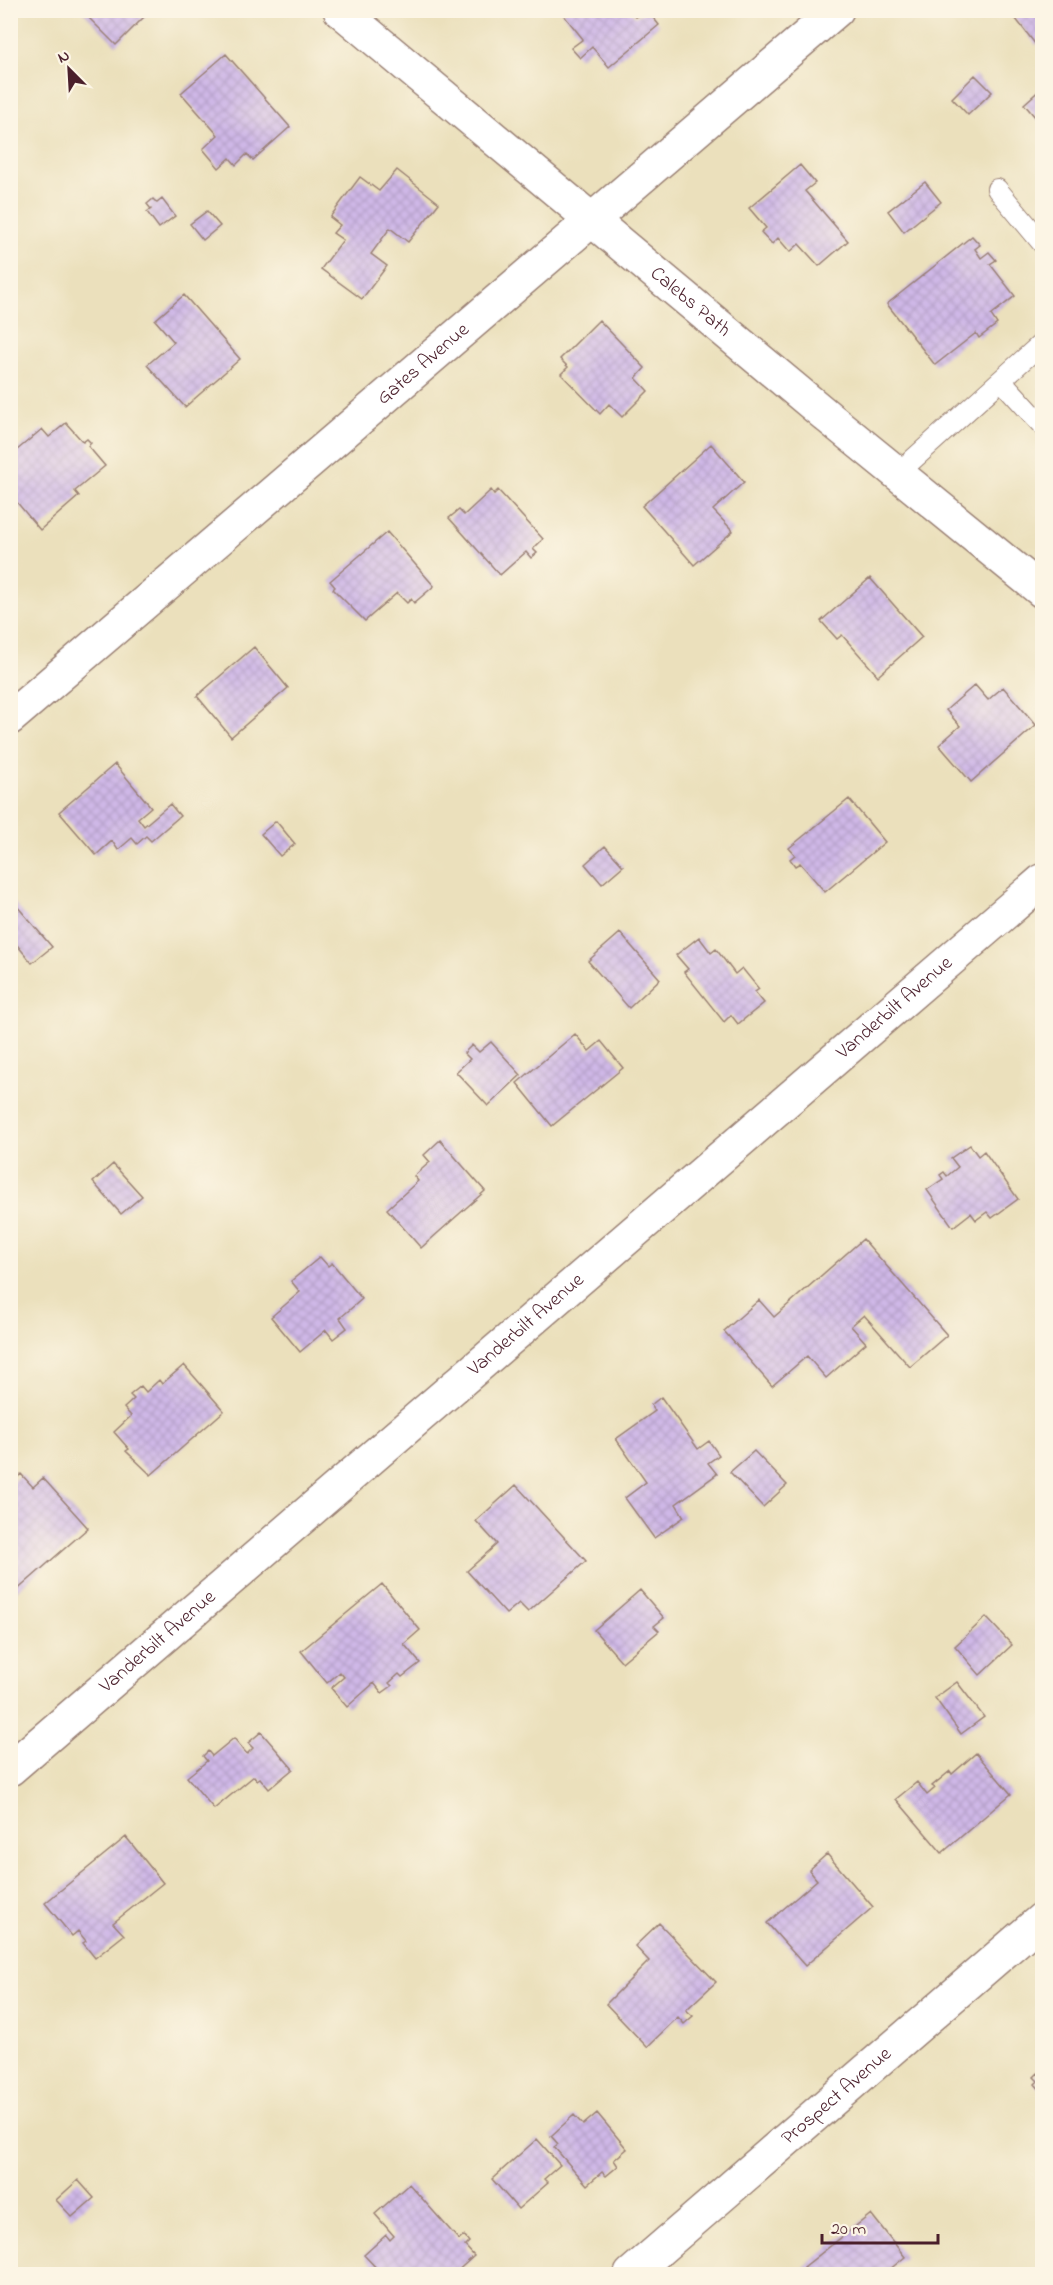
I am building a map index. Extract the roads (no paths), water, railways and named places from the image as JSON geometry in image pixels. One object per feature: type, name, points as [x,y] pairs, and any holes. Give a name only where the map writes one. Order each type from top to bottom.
[{"type":"street","name":"Calebs Path","points":[[340,10],[591,221],[1042,591]]},
{"type":"street","name":"Gates Avenue","points":[[10,718],[837,10]]},
{"type":"street","name":"Vanderbilt Avenue","points":[[10,1769],[1042,880]]},
{"type":"street","name":"Prospect Avenue","points":[[632,2274],[1042,1919]]},
{"type":"lane","points":[[997,189],[1042,243]]},
{"type":"lane","points":[[898,473],[1042,343]]},
{"type":"lane","points":[[1001,380],[1042,425]]}]
